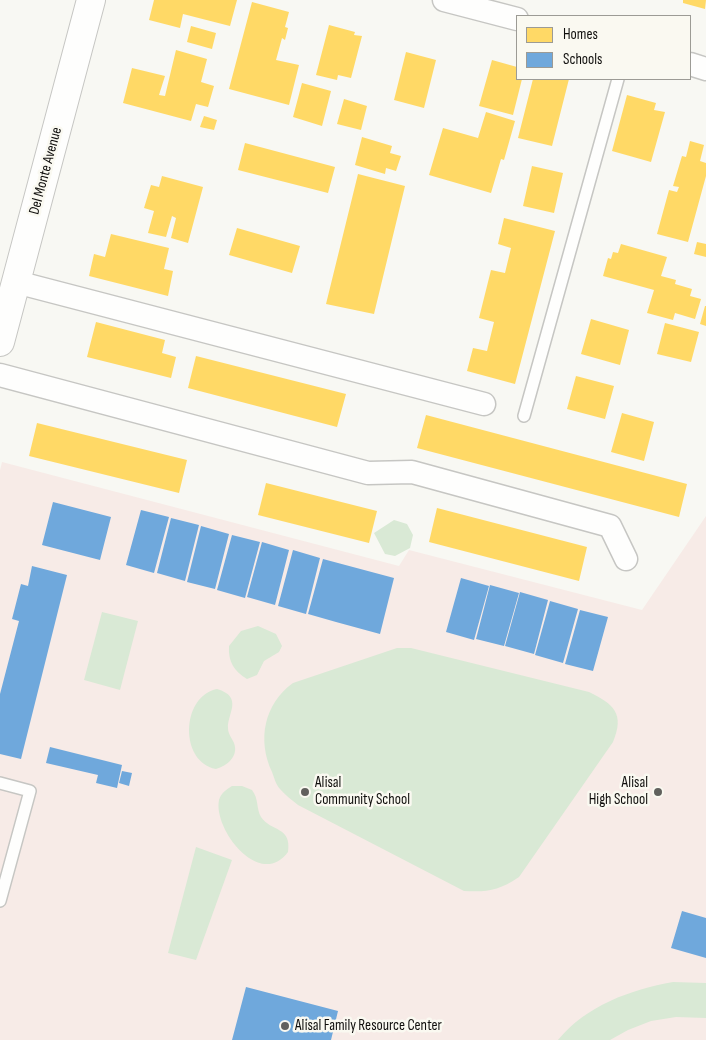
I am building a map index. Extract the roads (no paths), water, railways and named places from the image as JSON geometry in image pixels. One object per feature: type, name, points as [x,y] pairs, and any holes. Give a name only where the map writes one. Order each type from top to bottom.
[{"type":"street","name":"Del Monte Avenue","points":[[0,342],[91,0]]},
{"type":"street","points":[[444,0],[516,19]]},
{"type":"street","points":[[691,64],[706,69]]},
{"type":"street","points":[[16,282],[484,404]]},
{"type":"street","points":[[0,375],[368,473],[412,472],[610,526],[626,559]]},
{"type":"lane","points":[[524,416],[618,80]]},
{"type":"lane","points":[[0,784],[30,791],[0,901]]},
{"type":"place","name":"Alisal Community School","points":[[305,792]]},
{"type":"place","name":"Alisal High School","points":[[658,792]]},
{"type":"place","name":"Alisal Family Resource Center","points":[[285,1026]]}]
